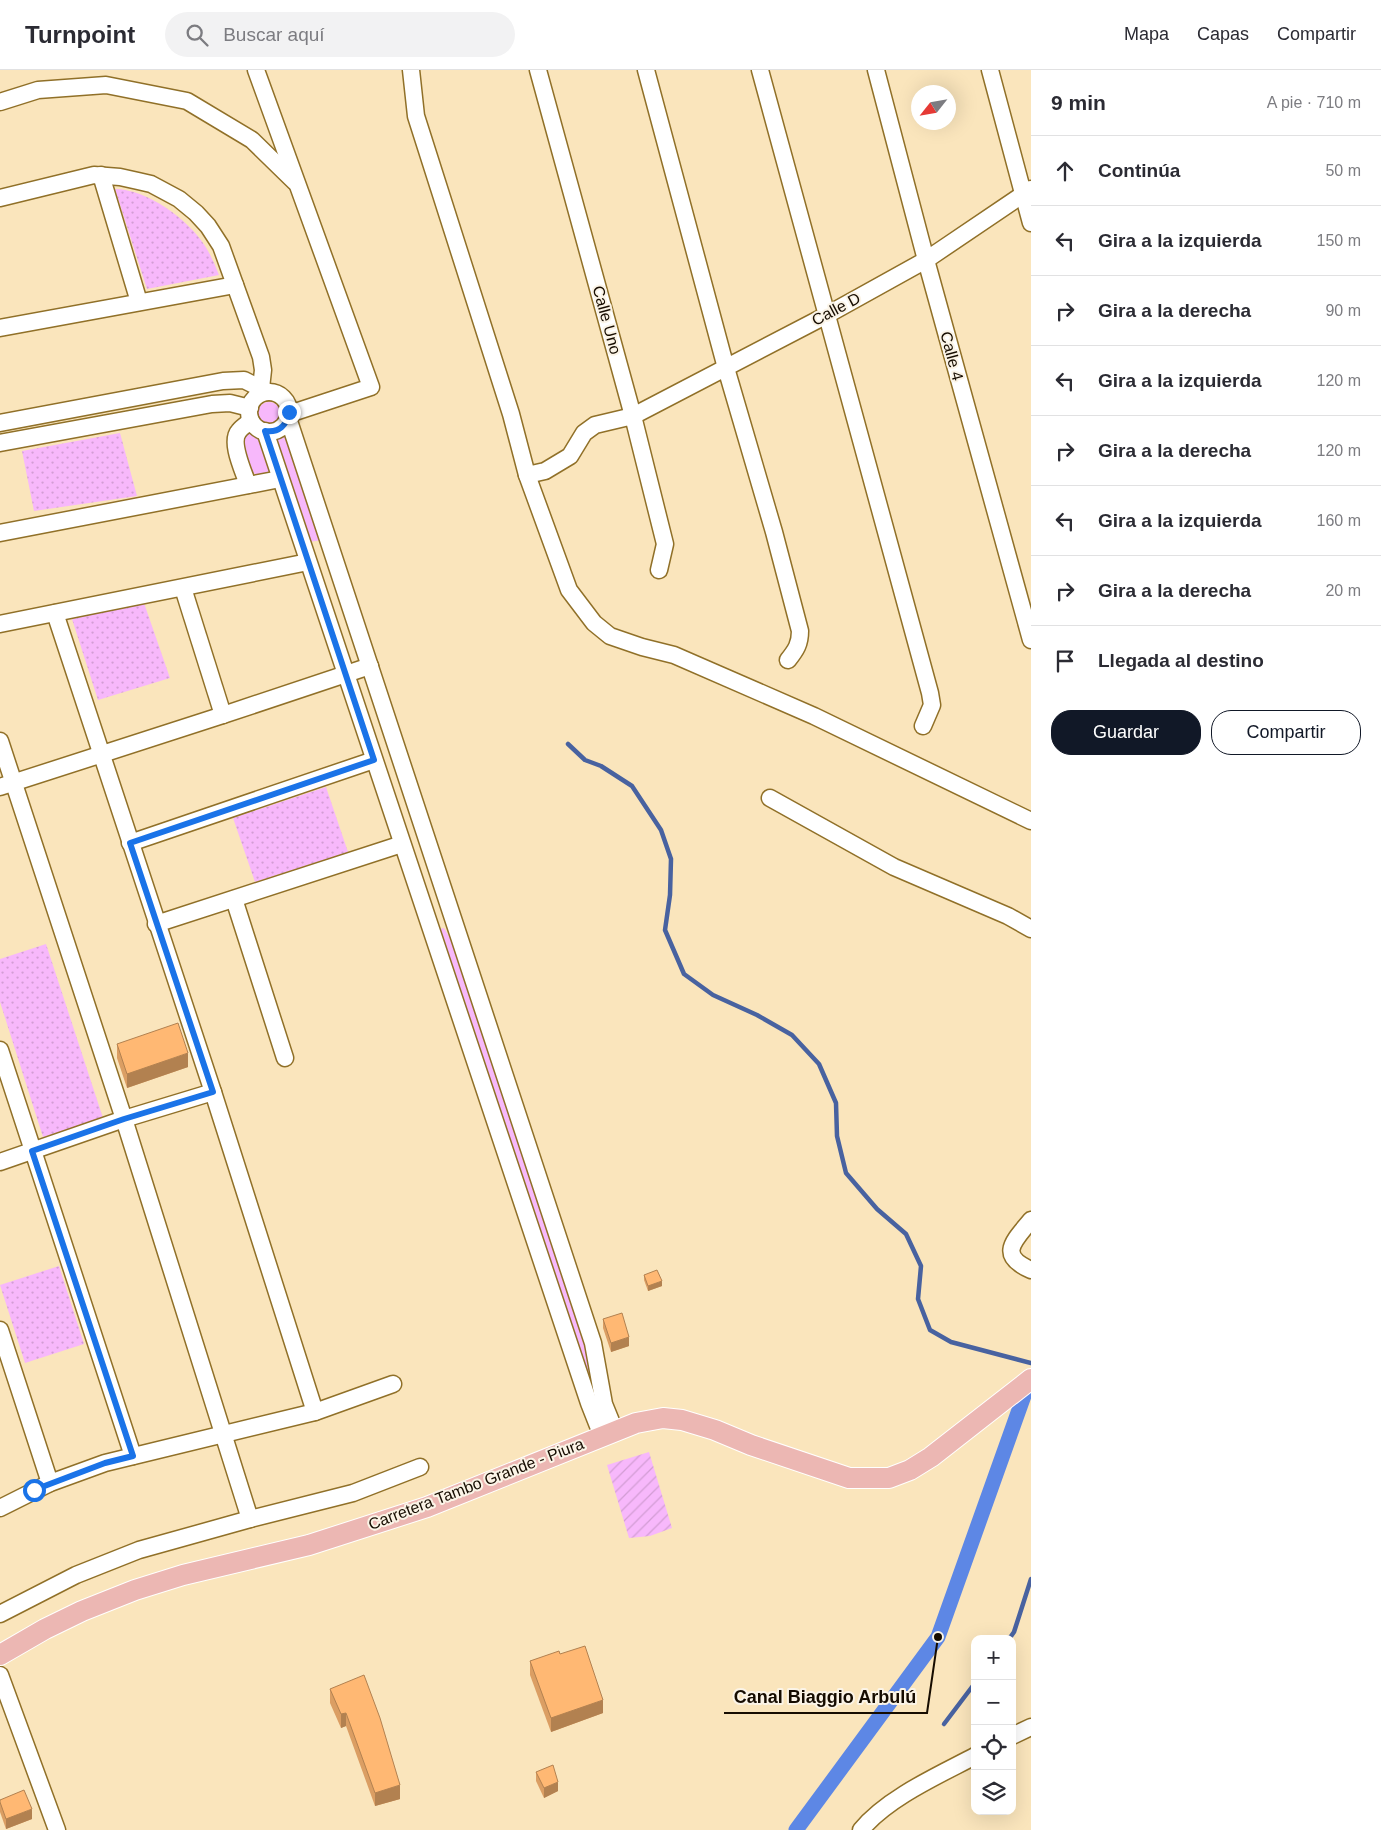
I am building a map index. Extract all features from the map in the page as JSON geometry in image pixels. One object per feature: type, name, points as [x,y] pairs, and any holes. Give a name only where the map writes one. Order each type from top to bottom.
[{"type":"main road","name":"Carretera Tambo Grande - Piura","points":[[0,1655],[45,1628],[134,1590],[183,1575],[309,1545],[427,1507],[636,1423],[663,1418],[682,1420],[849,1478],[889,1478],[910,1470],[951,1442],[1031,1379]]},
{"type":"street","points":[[0,442],[212,404],[230,403],[251,414],[256,426],[265,431],[274,431],[280,428],[289,416],[371,387],[256,70]]},
{"type":"street","points":[[411,70],[416,116],[511,414],[527,475],[569,590],[594,622],[610,636],[642,648],[674,655],[814,716],[1031,821]]},
{"type":"street","name":"Calle Uno","points":[[538,70],[633,416],[665,544],[659,570]]},
{"type":"street","points":[[646,70],[726,368],[774,532],[800,630],[800,641],[797,650],[788,660]]},
{"type":"street","points":[[760,70],[825,316],[930,693],[932,705],[923,726]]},
{"type":"street","name":"Calle 4","points":[[876,70],[926,260],[1031,640]]},
{"type":"street","points":[[990,70],[1027,191],[1031,223]]},
{"type":"street","points":[[0,102],[38,90],[106,85],[187,101],[252,140],[298,185]]},
{"type":"street","points":[[0,198],[94,175],[120,177],[151,184],[179,199],[208,226],[220,246],[261,357],[265,390]]},
{"type":"street","points":[[101,176],[139,302]]},
{"type":"street","name":"Calle D","points":[[527,475],[545,471],[570,456],[584,433],[595,424],[633,416],[825,316],[926,260],[1027,191]]},
{"type":"street","points":[[0,328],[235,285]]},
{"type":"street","points":[[0,423],[223,381],[244,380],[265,390],[275,392],[285,400],[370,666],[592,1343],[608,1433]]},
{"type":"street","points":[[248,485],[234,444],[235,437],[251,414],[256,396],[265,390]]},
{"type":"street","points":[[265,431],[589,1403],[608,1433]]},
{"type":"street","points":[[0,533],[280,479]]},
{"type":"street","points":[[0,624],[308,562]]},
{"type":"street","points":[[183,588],[224,715]]},
{"type":"street","points":[[55,613],[156,924],[213,1092],[315,1412]]},
{"type":"street","points":[[7,785],[370,666]]},
{"type":"street","points":[[0,741],[7,785],[124,1119],[250,1519]]},
{"type":"street","points":[[130,843],[374,760]]},
{"type":"street","points":[[770,798],[894,867],[1008,916],[1031,929]]},
{"type":"street","points":[[156,924],[402,844]]},
{"type":"street","points":[[234,899],[285,1058]]},
{"type":"street","points":[[0,1050],[133,1456]]},
{"type":"street","points":[[0,1162],[124,1119],[213,1092]]},
{"type":"street","points":[[1031,1220],[1016,1239],[1011,1249],[1015,1261],[1031,1270]]},
{"type":"street","points":[[0,1330],[50,1483]]},
{"type":"street","points":[[0,1508],[50,1483],[133,1456],[315,1412],[393,1384]]},
{"type":"street","points":[[0,1614],[76,1575],[139,1550],[353,1493],[420,1467]]},
{"type":"street","points":[[0,1675],[57,1830]]},
{"type":"street","points":[[1016,1734],[1031,1728]]},
{"type":"street","points":[[862,1830],[871,1819],[890,1805],[971,1758]]},
{"type":"shaded area","points":[[115,189],[127,190],[153,200],[189,226],[205,246],[219,275],[147,289]]},
{"type":"shaded area","points":[[269,402],[277,405],[280,413],[277,421],[269,424],[261,421],[258,413],[261,405]]},
{"type":"shaded area","points":[[287,431],[322,540],[309,542],[274,439],[276,434]]},
{"type":"shaded area","points":[[251,432],[259,438],[268,460],[269,471],[265,475],[257,475],[252,472],[244,447],[244,436]]},
{"type":"shaded area","points":[[120,433],[137,496],[34,511],[22,451]]},
{"type":"shaded area","points":[[144,603],[170,678],[98,700],[72,619]]},
{"type":"shaded area","points":[[326,787],[348,852],[255,882],[233,818]]},
{"type":"shaded area","points":[[444,928],[459,954],[588,1342],[598,1403],[594,1404],[439,929]]},
{"type":"shaded area","points":[[46,944],[103,1118],[43,1137],[0,1002],[0,959]]},
{"type":"shaded area","points":[[59,1266],[84,1344],[25,1363],[0,1285]]},
{"type":"shaded area","points":[[649,1452],[672,1528],[650,1536],[629,1538],[607,1465]]},
{"type":"building","points":[[178,1023],[188,1053],[127,1074],[117,1044]]},
{"type":"building","points":[[657,1270],[662,1281],[648,1286],[644,1275]]},
{"type":"building","points":[[622,1313],[629,1337],[611,1343],[603,1319]]},
{"type":"building","points":[[585,1646],[603,1700],[551,1718],[530,1661],[559,1651],[560,1654]]},
{"type":"building","points":[[364,1675],[380,1718],[400,1785],[375,1793],[346,1713],[341,1714],[330,1689]]},
{"type":"building","points":[[553,1765],[558,1782],[544,1788],[536,1772]]},
{"type":"building","points":[[24,1790],[32,1809],[6,1819],[0,1800]]},
{"type":"waterway","points":[[568,744],[585,760],[601,766],[632,786],[661,830],[671,859],[670,895],[665,930],[684,974],[713,995],[757,1015],[792,1035],[819,1064],[836,1103],[837,1136],[846,1173],[877,1209],[906,1234],[921,1266],[918,1299],[930,1330],[951,1342],[1031,1363]]},
{"type":"waterway","points":[[796,1830],[938,1637],[1030,1379]]},
{"type":"waterway","points":[[1012,1635],[1031,1579]]},
{"type":"waterway","points":[[944,1724],[971,1688]]},
{"type":"place","name":"Canal Biaggio Arbulú","points":[[938,1637]]},
{"type":"route","points":[[34,1490],[105,1463],[133,1456],[32,1151],[124,1119],[213,1092],[130,843],[374,760],[265,431],[274,431],[280,428],[285,424],[289,412]]}]
